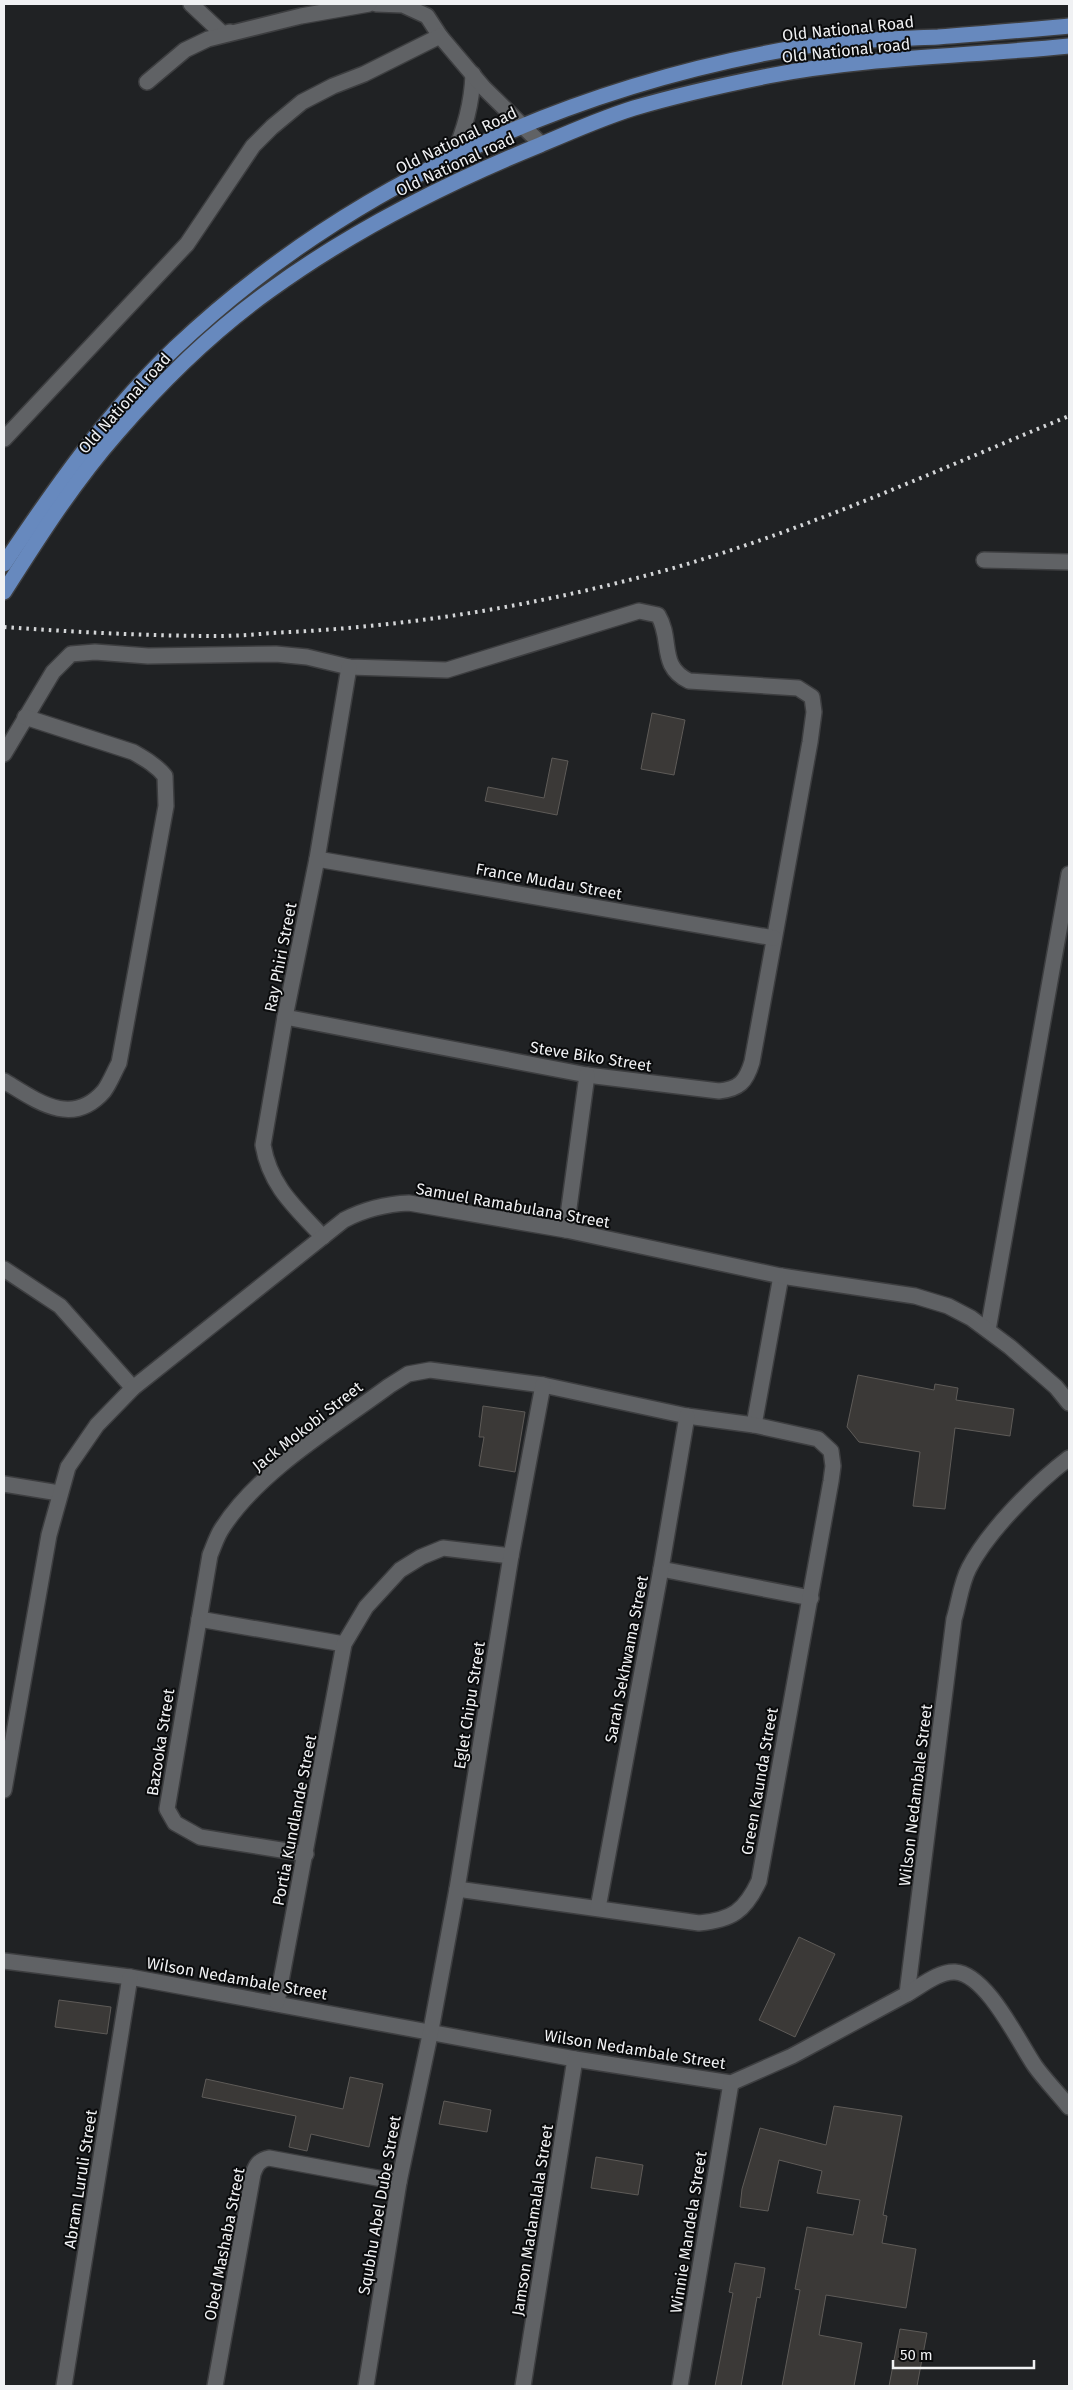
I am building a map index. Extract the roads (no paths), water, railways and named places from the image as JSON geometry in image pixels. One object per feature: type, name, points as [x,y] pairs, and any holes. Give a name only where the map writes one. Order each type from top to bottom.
[{"type":"main road","name":"Old National Road","points":[[4,564],[50,495],[106,422],[174,350],[251,281],[353,211],[452,158],[492,138],[594,98],[662,78],[801,47],[1069,26]]},
{"type":"main road","name":"Old National road","points":[[4,592],[65,499],[117,433],[171,376],[230,321],[268,291],[361,229],[479,169],[631,109],[770,76],[846,66],[1069,46]]},
{"type":"street","points":[[191,4],[223,34],[369,4]]},
{"type":"street","points":[[376,4],[403,5],[427,16],[440,36],[484,88],[541,144]]},
{"type":"street","points":[[147,82],[185,50],[208,39],[237,31]]},
{"type":"street","points":[[4,439],[187,244],[253,146],[272,127],[302,102],[440,36]]},
{"type":"street","points":[[452,158],[462,138],[468,117],[472,97],[473,74]]},
{"type":"street","points":[[984,560],[1069,562]]},
{"type":"street","points":[[4,754],[53,672],[71,654],[95,652],[148,656],[276,654],[307,657],[349,667],[447,670],[639,611],[658,616],[664,628],[668,658],[671,667],[678,676],[689,681],[798,688],[806,691],[812,697],[814,712],[774,938]]},
{"type":"street","name":"Ray Phiri Street","points":[[323,1236],[276,1184],[266,1159],[263,1145],[285,1017],[317,859],[349,667]]},
{"type":"street","points":[[4,1080],[45,1104],[66,1110],[84,1108],[105,1090],[119,1063],[166,806],[165,776],[157,767],[143,758],[133,752],[25,717]]},
{"type":"street","name":"France Mudau Street","points":[[317,859],[774,938]]},
{"type":"street","points":[[988,1330],[1069,874]]},
{"type":"street","name":"Steve Biko Street","points":[[285,1017],[587,1075],[718,1091],[732,1090],[740,1086],[749,1072],[752,1062],[774,938]]},
{"type":"street","points":[[566,1230],[587,1075]]},
{"type":"street","name":"Samuel Ramabulana Street","points":[[4,1790],[50,1535],[68,1467],[97,1425],[133,1388],[323,1236],[344,1220],[359,1212],[388,1204],[409,1203],[566,1230],[782,1276],[915,1296],[948,1306],[972,1318],[1056,1387],[1069,1403]]},
{"type":"street","points":[[4,1270],[60,1306],[133,1388]]},
{"type":"street","points":[[754,1425],[782,1276]]},
{"type":"street","name":"Jack Mokobi Street","points":[[199,1619],[210,1555],[222,1528],[237,1508],[270,1474],[408,1374],[430,1370],[542,1385],[687,1416],[754,1425]]},
{"type":"street","name":"Eglet Chipu Street","points":[[431,2030],[457,1890],[542,1385]]},
{"type":"street","name":"Sarah Sekhwama Street","points":[[598,1908],[661,1570],[687,1416]]},
{"type":"street","name":"Green Kaunda Street","points":[[457,1890],[699,1923],[719,1921],[736,1912],[751,1899],[759,1881],[832,1474],[831,1451],[818,1439],[754,1425]]},
{"type":"street","name":"Wilson Nedambale Street","points":[[4,1961],[130,1977],[431,2030],[575,2058],[731,2083],[792,2056],[907,1994],[954,1619],[968,1569],[993,1532],[1040,1484],[1069,1458]]},
{"type":"street","points":[[4,1484],[60,1493]]},
{"type":"street","points":[[199,1619],[344,1644],[366,1607],[400,1570],[421,1556],[442,1548],[512,1556]]},
{"type":"street","points":[[661,1570],[811,1598]]},
{"type":"street","name":"Bazooka Street","points":[[199,1619],[168,1803],[170,1815],[175,1823],[200,1836],[306,1854]]},
{"type":"street","name":"Portia Kundlande Street","points":[[277,2002],[344,1644]]},
{"type":"street","points":[[907,1994],[943,1974],[956,1972],[970,1976],[984,1990],[1007,2020],[1035,2066],[1069,2107]]},
{"type":"street","name":"Abram Luruli Street","points":[[64,2386],[130,1977]]},
{"type":"street","name":"Squbhu Abel Dube Street","points":[[366,2386],[399,2182],[431,2030]]},
{"type":"street","name":"Jamson Madamalala Street","points":[[523,2386],[575,2058]]},
{"type":"street","name":"Winnie Mandela Street","points":[[680,2386],[731,2083]]},
{"type":"street","name":"Obed Mashaba Street","points":[[216,2386],[253,2174],[257,2164],[262,2159],[269,2158],[399,2182]]},
{"type":"railway","points":[[4,627],[84,632],[237,636],[389,624],[534,602],[677,567],[777,534],[875,497],[1069,416]]}]
